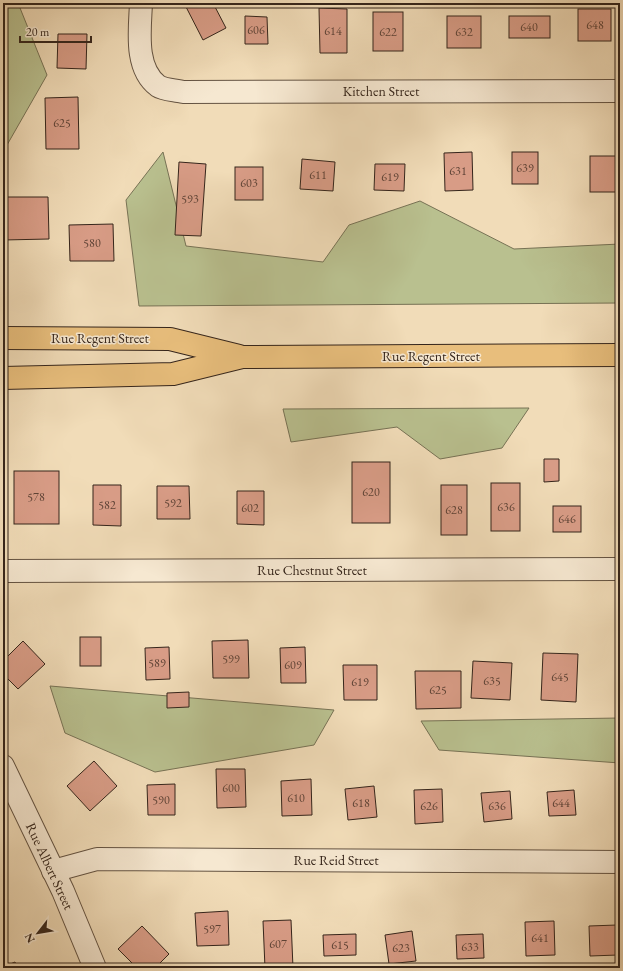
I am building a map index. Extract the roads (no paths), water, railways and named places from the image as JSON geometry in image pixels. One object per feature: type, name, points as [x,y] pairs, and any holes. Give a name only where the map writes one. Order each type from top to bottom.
[{"type":"main road","name":"Rue Regent Street","points":[[3,338],[170,339],[242,357]]},
{"type":"main road","name":"Rue Regent Street","points":[[3,378],[173,374],[242,357],[620,355]]},
{"type":"street","name":"Kitchen Street","points":[[140,3],[140,52],[148,76],[160,87],[183,92],[620,91]]},
{"type":"street","name":"Rue Chestnut Street","points":[[3,571],[620,569]]},
{"type":"street","name":"Rue Albert Street","points":[[3,766],[63,891],[95,968]]},
{"type":"street","name":"Rue Reid Street","points":[[53,871],[97,859],[620,862]]}]
